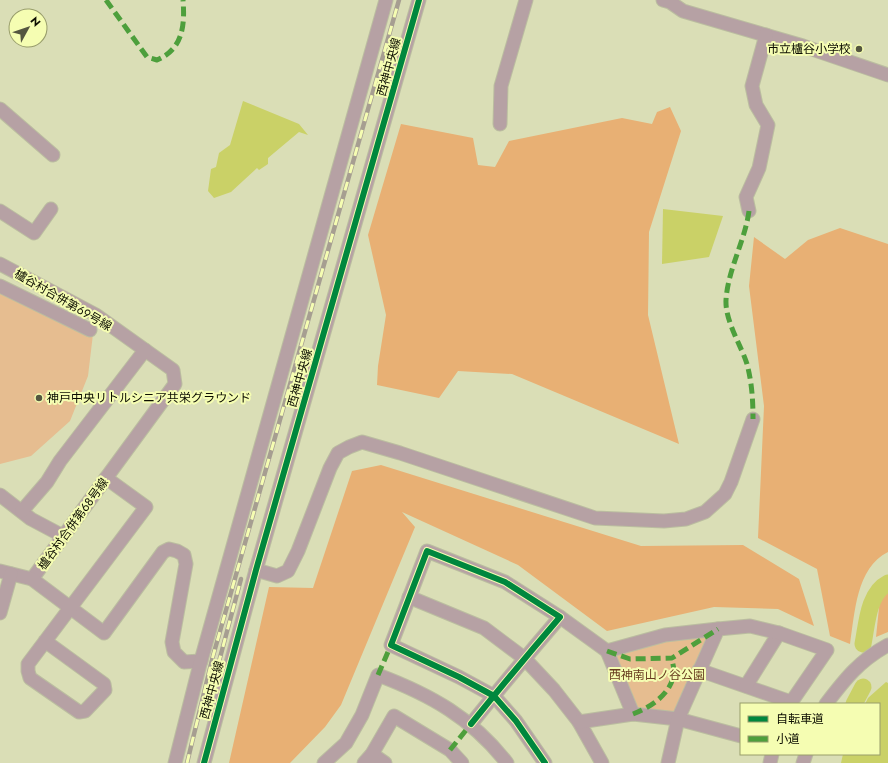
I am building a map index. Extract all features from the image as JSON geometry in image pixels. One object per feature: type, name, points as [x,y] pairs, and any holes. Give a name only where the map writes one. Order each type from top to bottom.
[{"type":"street","points":[[321,229],[330,183],[377,0]]},
{"type":"street","name":"西神中央線","points":[[175,763],[201,661],[347,134],[386,0]]},
{"type":"street","name":"西神中央線","points":[[204,763],[256,570],[419,0]]},
{"type":"street","points":[[352,236],[426,0]]},
{"type":"street","points":[[500,124],[501,86],[526,0]]},
{"type":"street","points":[[668,1],[683,11],[766,35],[888,75]]},
{"type":"street","points":[[749,211],[746,197],[759,168],[768,125],[756,106],[752,86],[766,35]]},
{"type":"street","points":[[0,109],[53,156]]},
{"type":"street","points":[[0,211],[34,233],[51,209]]},
{"type":"street","name":"櫨谷村合併第６９号線","points":[[0,264],[98,317],[173,370],[175,384]]},
{"type":"street","points":[[0,286],[89,331],[98,317]]},
{"type":"street","points":[[22,511],[47,482],[60,461],[145,350]]},
{"type":"street","name":"櫨谷村合併第６８号線","points":[[175,384],[32,579],[104,633],[163,552],[169,549],[177,551],[184,555],[186,564],[172,642],[174,652],[184,662],[201,661]]},
{"type":"street","points":[[256,570],[277,576],[288,571],[298,551],[330,468],[338,453],[362,442],[400,453],[595,518],[664,521],[686,519],[705,512],[724,494],[731,482],[753,419]]},
{"type":"street","points":[[45,641],[104,684],[105,690],[85,711],[79,712],[30,678],[28,664],[45,641],[146,507],[106,478]]},
{"type":"street","points":[[0,495],[22,511],[31,520],[63,536]]},
{"type":"street","points":[[545,763],[516,721],[494,696],[391,645],[408,597],[427,551],[505,582],[560,617],[607,651],[633,714]]},
{"type":"street","points":[[0,613],[5,572],[32,579]]},
{"type":"street","points":[[408,597],[484,628],[524,658],[554,690],[579,722],[602,763]]},
{"type":"street","points":[[471,724],[524,658],[560,617]]},
{"type":"street","points":[[607,651],[665,635],[750,626],[779,633],[827,650],[791,703],[699,670]]},
{"type":"street","points":[[668,763],[678,719],[718,630]]},
{"type":"street","points":[[746,686],[779,633]]},
{"type":"street","points":[[827,703],[850,673],[888,645]]},
{"type":"street","points":[[324,763],[346,742],[362,715],[378,675],[411,688],[440,703],[471,724],[493,745],[507,763]]},
{"type":"street","points":[[579,722],[633,714],[678,719],[740,736]]},
{"type":"street","points":[[385,763],[368,759],[394,716],[450,750],[462,763]]},
{"type":"green space","name":"神戸中央リトルシニア共栄グラウンド","points":[[0,291],[93,334],[88,376],[70,421],[31,456],[0,464]]},
{"type":"green space","name":"西神南山ノ谷公園","points":[[708,635],[677,711],[670,714],[637,710],[613,654],[663,640]]},
{"type":"shaded area","points":[[243,101],[299,124],[308,135],[299,132],[268,158],[268,164],[259,170],[257,168],[231,192],[214,198],[208,191],[211,169],[216,167],[219,153],[230,145]]},
{"type":"shaded area","points":[[670,107],[681,131],[649,232],[648,315],[679,444],[512,374],[458,371],[439,398],[377,385],[378,366],[386,315],[368,235],[401,124],[473,138],[478,165],[495,167],[509,141],[622,118],[652,124],[657,112]]},
{"type":"shaded area","points":[[663,209],[723,216],[709,257],[662,264]]},
{"type":"shaded area","points":[[840,228],[888,244],[888,552],[877,559],[863,580],[856,605],[850,644],[830,636],[817,569],[758,538],[764,406],[749,286],[754,237],[785,259],[808,240]]},
{"type":"shaded area","points":[[381,465],[641,546],[743,545],[799,579],[814,626],[778,609],[714,607],[607,631],[518,565],[402,512],[415,527],[341,705],[325,727],[290,763],[229,763],[269,587],[313,588],[352,471]]},
{"type":"shaded area","points":[[888,590],[888,632],[876,637],[880,598]]},
{"type":"shaded area","points":[[886,682],[888,683],[888,763],[841,763],[843,755],[880,755],[880,703],[866,703],[868,698]]},
{"type":"waterway","points":[[863,644],[867,619],[872,601],[881,588],[888,583]]},
{"type":"waterway","points":[[855,703],[863,687]]},
{"type":"railway","points":[[187,763],[213,656],[399,0]]},
{"type":"railway","points":[[209,699],[241,579]]},
{"type":"marked path","points":[[106,0],[147,57],[157,60],[172,50],[177,43],[183,27],[183,0]]},
{"type":"marked path","points":[[749,211],[727,289],[726,308],[749,371],[752,392],[753,419]]},
{"type":"marked path","points":[[607,651],[630,659],[672,658],[718,629]]},
{"type":"marked path","points":[[378,675],[391,645]]},
{"type":"marked path","points":[[633,714],[654,703],[670,686],[674,671],[672,658]]},
{"type":"marked path","points":[[450,750],[471,724]]},
{"type":"cycle path","points":[[204,763],[256,570],[419,0]]},
{"type":"cycle path","points":[[471,724],[493,697],[504,684],[515,670],[560,617],[505,582],[427,551],[391,645],[459,677],[494,696],[516,721],[545,763]]},
{"type":"place","name":"市立櫨谷小学校","points":[[859,49]]},
{"type":"place","name":"神戸中央リトルシニア共栄グラウンド","points":[[39,398]]}]
